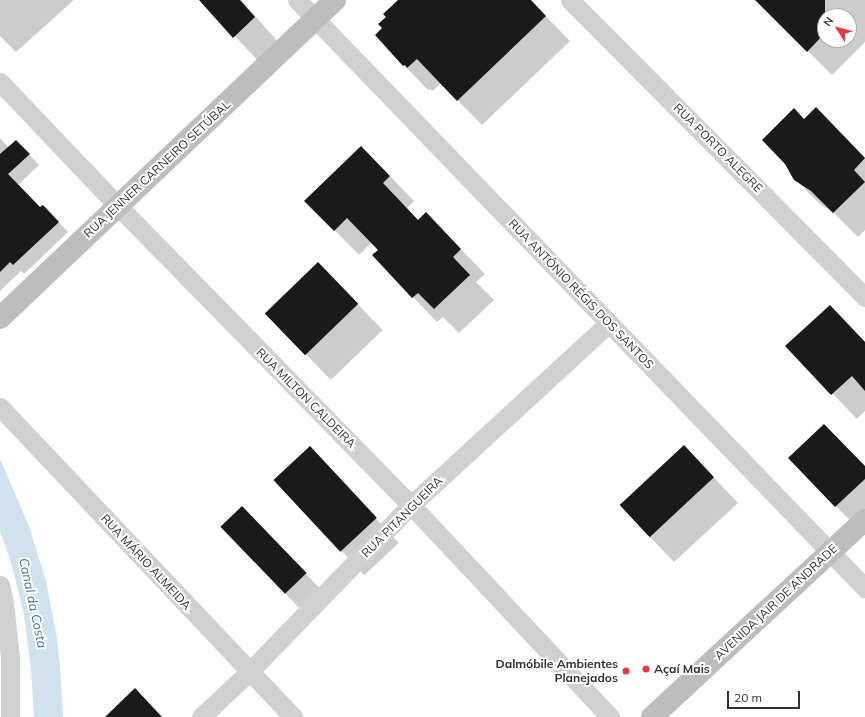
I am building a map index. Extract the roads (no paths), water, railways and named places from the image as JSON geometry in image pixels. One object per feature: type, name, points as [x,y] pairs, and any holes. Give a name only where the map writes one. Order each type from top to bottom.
[{"type":"street","name":"RUA ANTÔNIO RÉGIS DOS SANTOS","points":[[297,0],[865,588]]},
{"type":"street","name":"RUA JENNER CARNEIRO SETÚBAL","points":[[0,318],[336,0]]},
{"type":"street","name":"RUA PORTO ALEGRE","points":[[570,0],[865,297]]},
{"type":"street","name":"RUA MILTON CALDEIRA","points":[[0,82],[118,206],[411,505],[610,717]]},
{"type":"street","name":"RUA PITANGUEIRA","points":[[201,717],[249,672],[411,505],[608,323]]},
{"type":"street","name":"RUA MÁRIO ALMEIDA","points":[[0,407],[293,717]]},
{"type":"street","name":"AVENIDA JAIR DE ANDRADE","points":[[652,717],[865,520]]},
{"type":"street","points":[[0,585],[4,602],[10,658],[10,717]]},
{"type":"water","name":"Canal da Costa","points":[[0,459],[29,526],[46,581],[57,638],[63,717],[34,717],[31,669],[24,615],[11,562],[0,531]]},
{"type":"place","name":"Açaí Mais","points":[[646,669]]},
{"type":"place","name":"Dalmóbile Ambientes Planejados","points":[[626,671]]}]
